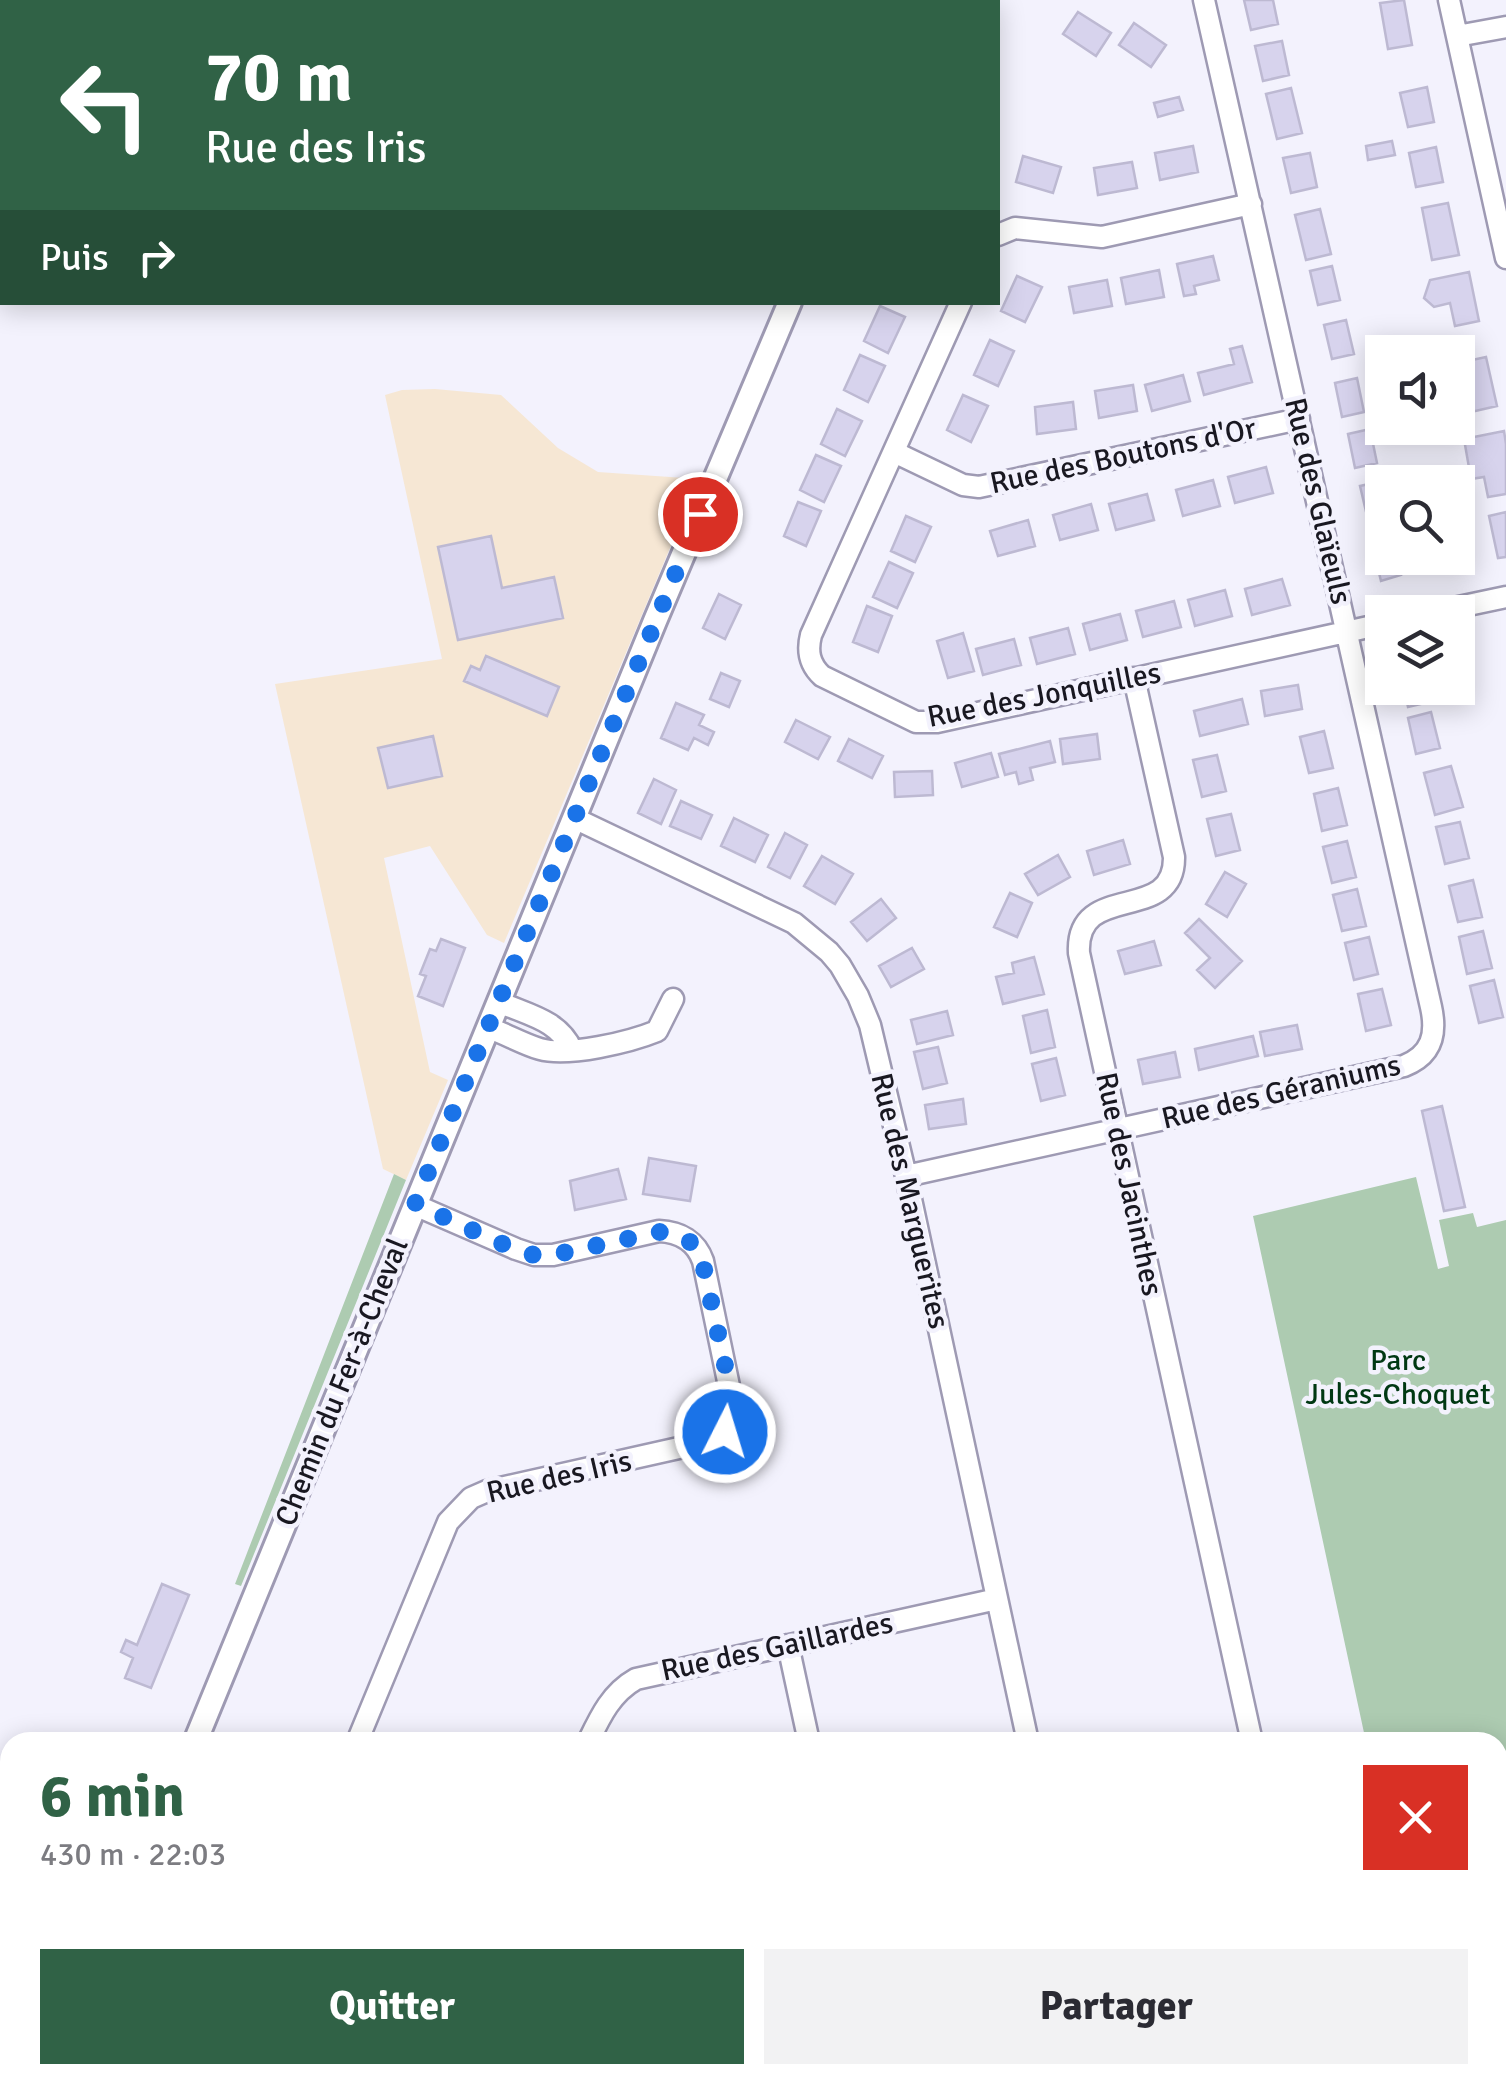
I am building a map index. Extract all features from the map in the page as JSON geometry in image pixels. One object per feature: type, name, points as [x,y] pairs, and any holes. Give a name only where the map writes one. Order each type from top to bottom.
[{"type":"street","name":"Rue des Glaïeuls","points":[[1204,0],[1434,1023],[1431,1044],[1421,1057]]},
{"type":"street","points":[[1450,0],[1506,258]]},
{"type":"street","points":[[1458,36],[1506,27]]},
{"type":"street","points":[[1000,234],[1015,228],[1102,237],[1251,204]]},
{"type":"street","name":"Chemin du Fer-à-Cheval","points":[[198,1732],[789,305]]},
{"type":"street","name":"Rue des Jonquilles","points":[[960,305],[811,634],[809,654],[822,676],[923,723],[1365,628]]},
{"type":"street","name":"Rue des Boutons d'Or","points":[[894,452],[963,485],[979,487],[1299,419]]},
{"type":"street","points":[[1475,604],[1506,597]]},
{"type":"street","name":"Rue des Jacinthes","points":[[1134,678],[1174,864],[1163,890],[1094,914],[1080,934],[1079,953],[1250,1732]]},
{"type":"street","name":"Rue des Marguerites","points":[[574,818],[780,914],[805,930],[847,975],[867,1014],[906,1176],[1026,1732]]},
{"type":"street","points":[[489,1028],[538,1048],[594,1048],[655,1032],[673,999]]},
{"type":"street","points":[[499,1002],[558,1029],[572,1050]]},
{"type":"street","name":"Rue des Géraniums","points":[[906,1176],[1404,1066],[1421,1057]]},
{"type":"street","name":"Rue des Iris","points":[[363,1732],[448,1522],[464,1503],[488,1491],[710,1441],[725,1432],[734,1410],[701,1255],[686,1238],[659,1232],[553,1255],[534,1255],[415,1204]]},
{"type":"street","name":"Rue des Gaillardes","points":[[593,1732],[606,1706],[636,1680],[997,1599]]},
{"type":"street","points":[[788,1645],[807,1732]]},
{"type":"shaded area","points":[[435,389],[501,395],[558,448],[598,472],[699,479],[504,943],[487,935],[430,846],[384,858],[430,1072],[448,1080],[406,1180],[383,1169],[275,684],[442,659],[385,395]]},
{"type":"green space","points":[[394,1174],[406,1180],[241,1586],[235,1584]]},
{"type":"green space","name":"Parc Jules-Choquet","points":[[1416,1177],[1438,1269],[1449,1266],[1439,1220],[1473,1213],[1477,1227],[1506,1220],[1506,1732],[1364,1732],[1253,1216]]},
{"type":"building","points":[[1244,0],[1273,0],[1278,24],[1251,30]]},
{"type":"building","points":[[1404,0],[1412,45],[1388,49],[1380,3]]},
{"type":"building","points":[[1078,12],[1111,33],[1096,56],[1063,34]]},
{"type":"building","points":[[1134,23],[1166,45],[1151,67],[1119,45]]},
{"type":"building","points":[[1282,41],[1289,75],[1263,81],[1255,46]]},
{"type":"building","points":[[1427,87],[1434,122],[1408,127],[1400,93]]},
{"type":"building","points":[[1291,88],[1302,133],[1277,139],[1266,94]]},
{"type":"building","points":[[1179,97],[1183,110],[1158,117],[1154,103]]},
{"type":"building","points":[[1392,141],[1395,155],[1368,160],[1366,146]]},
{"type":"building","points":[[1193,146],[1198,172],[1160,180],[1155,153]]},
{"type":"building","points":[[1436,147],[1443,182],[1416,187],[1409,153]]},
{"type":"building","points":[[1310,153],[1317,187],[1291,193],[1283,158]]},
{"type":"building","points":[[1023,156],[1061,167],[1053,193],[1016,182]]},
{"type":"building","points":[[1132,162],[1137,188],[1098,195],[1094,168]]},
{"type":"building","points":[[1448,203],[1459,255],[1432,260],[1422,208]]},
{"type":"building","points":[[1320,209],[1331,254],[1306,260],[1295,215]]},
{"type":"building","points":[[1213,256],[1219,280],[1194,286],[1196,294],[1184,296],[1177,264]]},
{"type":"building","points":[[1332,266],[1340,300],[1318,305],[1310,271]]},
{"type":"building","points":[[1159,270],[1164,297],[1126,304],[1121,278]]},
{"type":"building","points":[[1469,272],[1479,321],[1455,326],[1450,303],[1434,307],[1424,298],[1430,280]]},
{"type":"building","points":[[1017,276],[1042,287],[1025,322],[1001,311]]},
{"type":"building","points":[[1107,280],[1112,306],[1074,313],[1069,287]]},
{"type":"building","points":[[880,306],[905,317],[888,353],[864,341]]},
{"type":"building","points":[[1346,320],[1354,354],[1332,359],[1324,325]]},
{"type":"building","points":[[990,340],[1014,351],[998,386],[974,375]]},
{"type":"building","points":[[1242,346],[1252,382],[1204,395],[1198,373],[1234,364],[1230,349]]},
{"type":"building","points":[[860,355],[885,366],[868,402],[844,390]]},
{"type":"building","points":[[1486,357],[1497,406],[1475,411],[1475,359]]},
{"type":"building","points":[[1183,375],[1190,401],[1152,411],[1145,385]]},
{"type":"building","points":[[1357,378],[1364,412],[1342,417],[1335,383]]},
{"type":"building","points":[[1133,385],[1137,411],[1099,418],[1095,391]]},
{"type":"building","points":[[963,395],[988,406],[971,442],[947,430]]},
{"type":"building","points":[[1073,402],[1076,429],[1037,434],[1035,407]]},
{"type":"building","points":[[837,409],[862,421],[845,456],[821,444]]},
{"type":"building","points":[[1365,430],[1365,445],[1373,445],[1377,463],[1355,468],[1348,434]]},
{"type":"building","points":[[1504,431],[1506,494],[1488,497],[1484,477],[1475,478],[1475,465],[1469,465],[1465,445],[1475,445],[1475,437]]},
{"type":"building","points":[[816,455],[841,466],[824,502],[800,490]]},
{"type":"building","points":[[1266,467],[1273,493],[1235,503],[1228,477]]},
{"type":"building","points":[[1213,480],[1220,506],[1183,516],[1176,490]]},
{"type":"building","points":[[1147,494],[1154,520],[1116,530],[1109,504]]},
{"type":"building","points":[[798,502],[821,511],[806,546],[784,536]]},
{"type":"building","points":[[1091,504],[1098,530],[1060,540],[1053,515]]},
{"type":"building","points":[[1506,512],[1506,557],[1498,558],[1489,516]]},
{"type":"building","points":[[906,516],[931,527],[915,562],[891,551]]},
{"type":"building","points":[[1028,520],[1035,546],[998,556],[990,531]]},
{"type":"building","points":[[491,536],[502,588],[554,577],[563,618],[458,640],[438,547]]},
{"type":"building","points":[[889,562],[913,573],[897,608],[873,597]]},
{"type":"building","points":[[1380,575],[1401,575],[1381,581]]},
{"type":"building","points":[[1282,579],[1290,605],[1252,615],[1245,589]]},
{"type":"building","points":[[1225,590],[1232,616],[1195,626],[1188,600]]},
{"type":"building","points":[[719,594],[741,605],[725,639],[703,628]]},
{"type":"building","points":[[1174,601],[1181,627],[1143,637],[1136,611]]},
{"type":"building","points":[[867,606],[892,616],[878,652],[853,642]]},
{"type":"building","points":[[1120,614],[1127,640],[1090,650],[1083,624]]},
{"type":"building","points":[[1068,628],[1075,654],[1037,664],[1030,638]]},
{"type":"building","points":[[963,633],[974,671],[948,678],[937,641]]},
{"type":"building","points":[[1014,639],[1021,665],[983,675],[976,649]]},
{"type":"building","points":[[486,656],[559,687],[547,716],[464,681],[471,666],[480,670]]},
{"type":"building","points":[[721,673],[740,681],[729,707],[710,699]]},
{"type":"building","points":[[1298,685],[1302,709],[1265,716],[1261,691]]},
{"type":"building","points":[[1242,699],[1248,724],[1200,736],[1194,711]]},
{"type":"building","points":[[676,703],[704,715],[699,725],[714,732],[708,745],[694,738],[688,750],[661,738]]},
{"type":"building","points":[[1431,712],[1440,748],[1416,754],[1408,718]]},
{"type":"building","points":[[796,720],[830,737],[818,759],[785,742]]},
{"type":"building","points":[[1324,731],[1333,768],[1309,773],[1300,737]]},
{"type":"building","points":[[1097,734],[1100,759],[1063,764],[1060,739]]},
{"type":"building","points":[[433,736],[442,776],[388,788],[378,748]]},
{"type":"building","points":[[849,739],[883,756],[872,778],[838,761]]},
{"type":"building","points":[[1050,741],[1055,762],[1030,768],[1033,780],[1019,784],[1016,772],[1005,775],[999,754]]},
{"type":"building","points":[[991,753],[998,777],[962,787],[955,763]]},
{"type":"building","points":[[1217,755],[1226,791],[1202,797],[1193,760]]},
{"type":"building","points":[[1451,766],[1463,807],[1435,815],[1424,773]]},
{"type":"building","points":[[932,771],[933,795],[895,797],[894,772]]},
{"type":"building","points":[[654,779],[676,790],[661,824],[638,813]]},
{"type":"building","points":[[1338,788],[1347,825],[1322,831],[1314,794]]},
{"type":"building","points":[[681,801],[712,815],[701,839],[670,826]]},
{"type":"building","points":[[1231,814],[1240,850],[1216,856],[1207,819]]},
{"type":"building","points":[[734,818],[768,835],[755,862],[721,846]]},
{"type":"building","points":[[1460,822],[1469,858],[1445,864],[1436,827]]},
{"type":"building","points":[[785,833],[807,845],[790,878],[768,867]]},
{"type":"building","points":[[1123,840],[1130,864],[1094,875],[1087,851]]},
{"type":"building","points":[[1347,841],[1356,877],[1332,883],[1323,847]]},
{"type":"building","points":[[1058,855],[1070,877],[1038,895],[1025,874]]},
{"type":"building","points":[[822,856],[853,874],[835,904],[804,886]]},
{"type":"building","points":[[1225,872],[1246,884],[1227,917],[1206,904]]},
{"type":"building","points":[[1473,880],[1482,917],[1458,922],[1449,886]]},
{"type":"building","points":[[1357,889],[1366,926],[1342,931],[1333,895]]},
{"type":"building","points":[[1010,893],[1032,903],[1017,937],[994,927]]},
{"type":"building","points":[[881,899],[896,918],[867,941],[851,922]]},
{"type":"building","points":[[1199,919],[1242,961],[1215,988],[1197,970],[1210,958],[1185,933]]},
{"type":"building","points":[[1483,931],[1492,968],[1467,974],[1459,937]]},
{"type":"building","points":[[1369,937],[1378,974],[1354,980],[1345,943]]},
{"type":"building","points":[[441,939],[465,948],[443,1006],[418,996],[426,976],[420,974],[430,949],[436,951]]},
{"type":"building","points":[[1154,941],[1161,965],[1125,974],[1118,951]]},
{"type":"building","points":[[912,948],[924,969],[891,987],[879,966]]},
{"type":"building","points":[[1034,957],[1044,994],[1003,1004],[996,977],[1014,973],[1012,963]]},
{"type":"building","points":[[1494,980],[1503,1017],[1479,1023],[1470,986]]},
{"type":"building","points":[[1382,989],[1391,1025],[1366,1031],[1358,994]]},
{"type":"building","points":[[1047,1010],[1055,1047],[1031,1053],[1023,1016]]},
{"type":"building","points":[[947,1011],[953,1035],[917,1044],[911,1020]]},
{"type":"building","points":[[1297,1025],[1302,1049],[1265,1056],[1260,1032]]},
{"type":"building","points":[[1253,1036],[1258,1056],[1199,1070],[1195,1049]]},
{"type":"building","points":[[938,1047],[947,1083],[923,1089],[914,1052]]},
{"type":"building","points":[[1175,1052],[1180,1077],[1143,1084],[1138,1060]]},
{"type":"building","points":[[1056,1058],[1065,1095],[1041,1101],[1032,1064]]},
{"type":"building","points":[[963,1099],[966,1124],[929,1129],[925,1105]]},
{"type":"building","points":[[1442,1106],[1465,1207],[1444,1211],[1422,1111]]},
{"type":"building","points":[[649,1158],[696,1166],[690,1201],[643,1194]]},
{"type":"building","points":[[618,1169],[626,1199],[575,1210],[570,1181]]},
{"type":"building","points":[[162,1584],[189,1595],[151,1688],[125,1678],[133,1658],[121,1652],[126,1640],[137,1645]]},
{"type":"route","points":[[700,514],[415,1204],[534,1255],[553,1255],[659,1232],[686,1238],[701,1255],[733,1402],[733,1415],[725,1432]]}]
